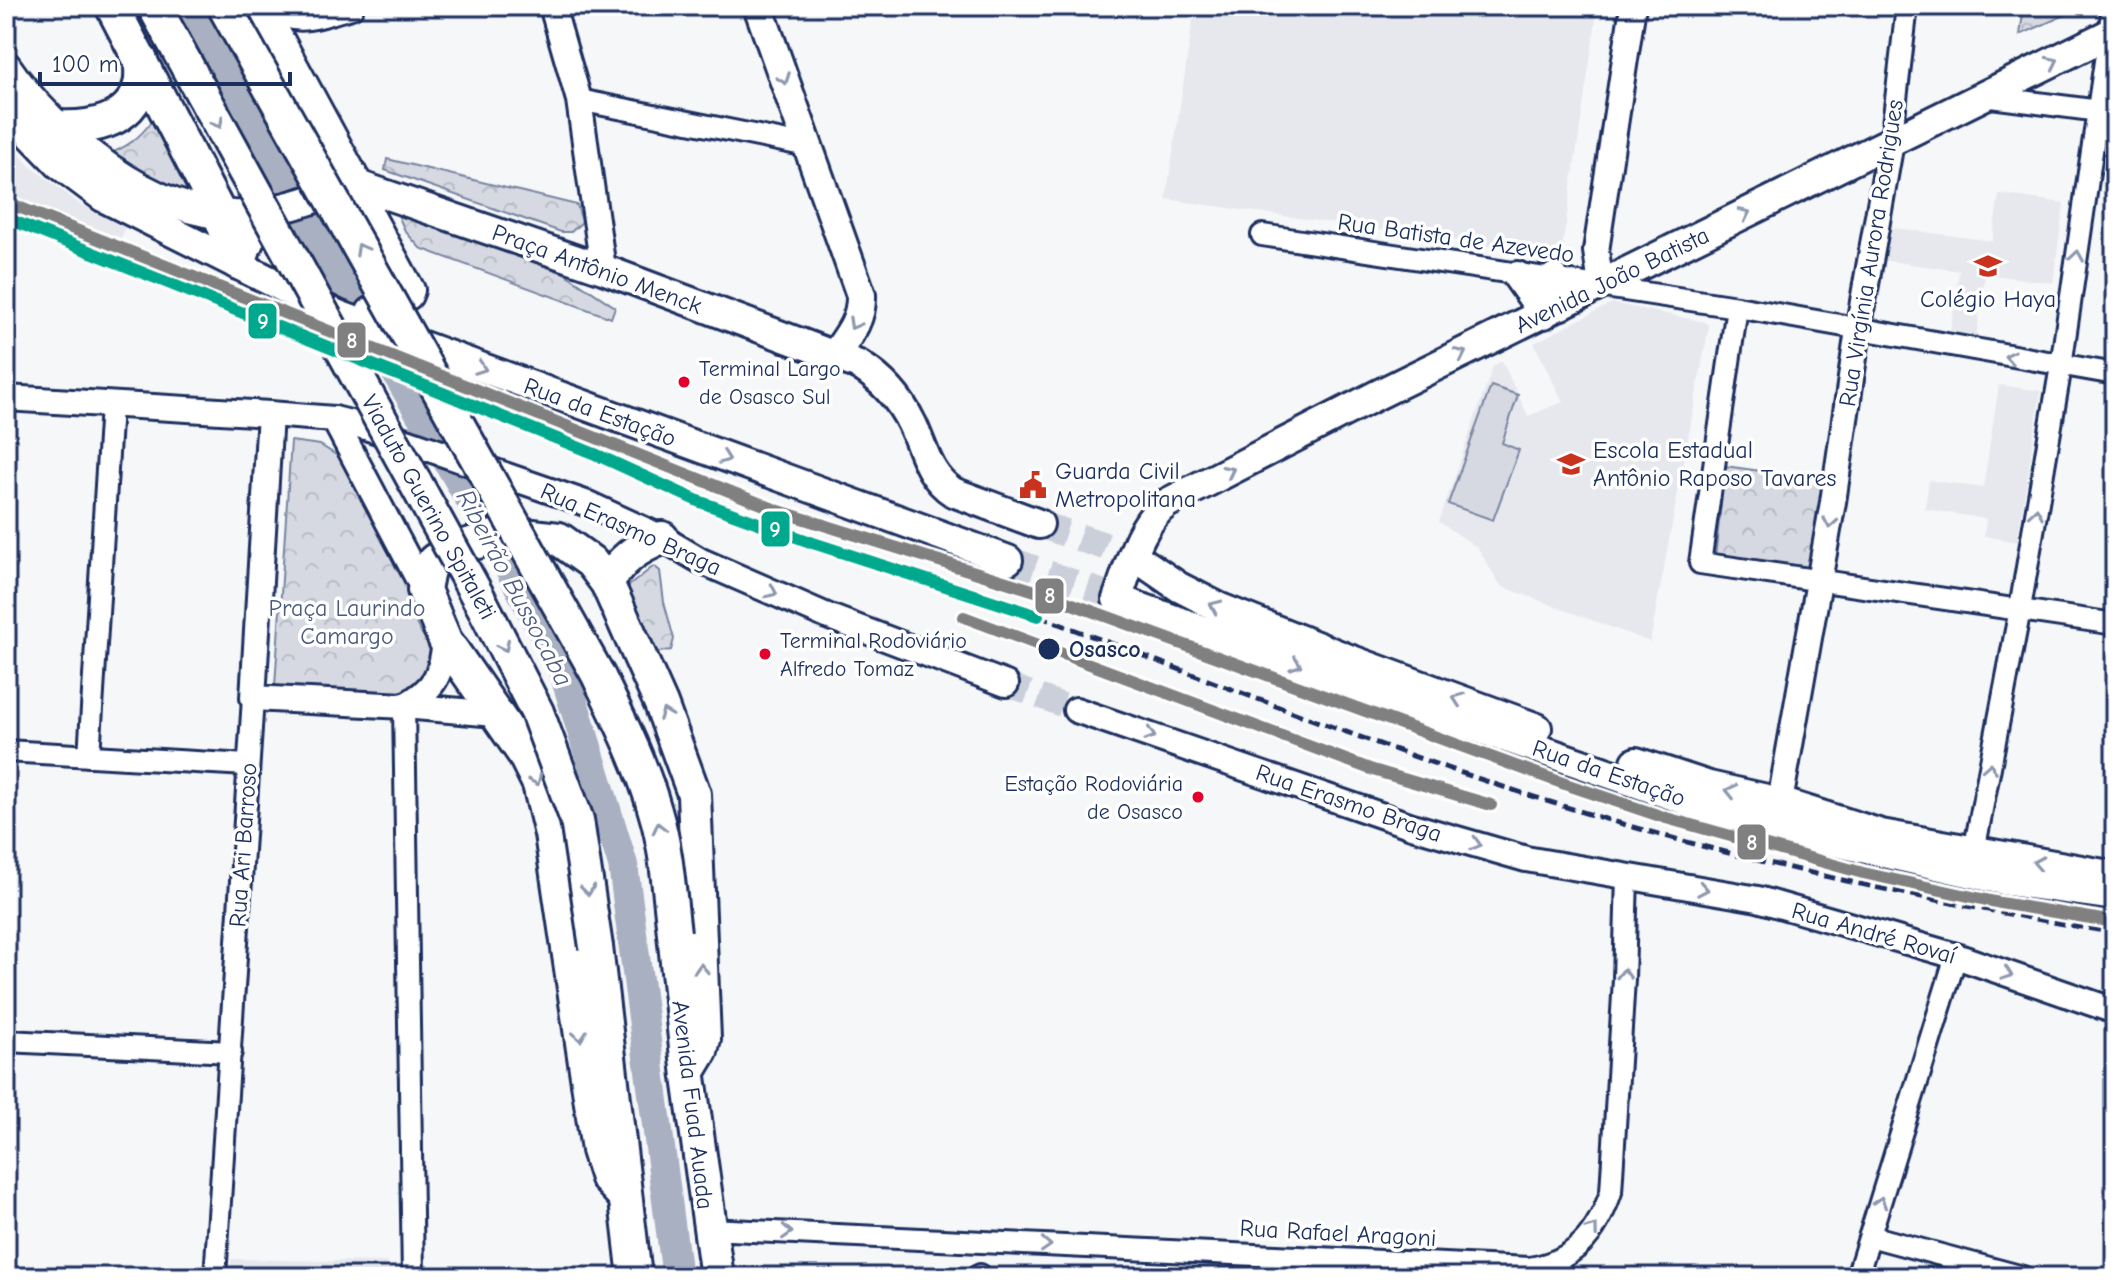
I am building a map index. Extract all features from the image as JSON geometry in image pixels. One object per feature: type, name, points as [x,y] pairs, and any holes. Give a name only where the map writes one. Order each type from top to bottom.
[{"type":"main road","points":[[112,6],[219,213],[240,264]]},
{"type":"main road","name":"Viaduto Guerino Spitaleti","points":[[154,6],[476,592],[537,712],[577,820],[596,947],[625,1197]]},
{"type":"main road","name":"Avenida Fuad Auada","points":[[224,6],[598,675],[635,756],[662,839],[717,1277]]},
{"type":"main road","points":[[261,6],[358,185],[366,209],[410,290],[408,295],[363,321]]},
{"type":"main road","points":[[758,6],[861,295],[861,311],[856,324],[834,356]]},
{"type":"main road","name":"Avenida João Batista","points":[[1134,556],[1147,525],[1157,509],[1167,503],[1377,395],[1553,299],[1601,285],[1891,142],[1983,96],[2112,23]]},
{"type":"main road","points":[[56,127],[94,126],[120,115],[133,101],[141,85],[141,60]]},
{"type":"main road","points":[[6,66],[56,127],[107,168],[197,211],[244,215],[358,185]]},
{"type":"main road","name":"Rua da Estação","points":[[6,109],[59,164],[92,189],[163,227],[363,321],[1008,560]]},
{"type":"main road","name":"Praça Antônio Menck","points":[[358,185],[603,269],[859,365],[888,385],[911,422],[926,459],[942,486],[1039,524]]},
{"type":"main road","points":[[240,264],[251,235],[294,203]]},
{"type":"main road","points":[[1517,276],[1553,299]]},
{"type":"main road","points":[[635,1277],[625,1197],[607,1178],[598,1150],[551,834],[539,784],[524,754],[445,640],[424,590],[424,579],[434,561],[446,552],[494,536],[559,539],[591,562],[607,583],[661,704],[694,794],[704,1039],[689,1071]]},
{"type":"main road","points":[[607,583],[626,558],[641,546],[662,538]]},
{"type":"main road","name":"Rua da Estação","points":[[2115,876],[1972,862],[1788,831],[1689,801],[1117,599],[1134,556],[1199,599],[1349,659],[1603,752],[1709,786],[1780,802],[1972,862],[2008,881],[2115,896]]},
{"type":"street","points":[[267,6],[284,16],[300,19],[351,6]]},
{"type":"street","points":[[552,6],[579,100],[603,269]]},
{"type":"street","points":[[1601,285],[1596,251],[1633,6]]},
{"type":"street","name":"Rua Virgínia Aurora Rodrigues","points":[[1788,831],[1780,802],[1891,142],[1907,6]]},
{"type":"street","points":[[288,58],[291,32],[300,19]]},
{"type":"street","points":[[1972,862],[2020,609],[2107,112],[2112,23]]},
{"type":"street","points":[[1983,96],[2107,112]]},
{"type":"street","points":[[579,100],[808,146]]},
{"type":"street","name":"Rua Batista de Azevedo","points":[[1262,235],[1517,276]]},
{"type":"street","name":"Rua Batista de Azevedo","points":[[1601,285],[2115,374]]},
{"type":"street","points":[[1737,307],[1700,563],[2115,624]]},
{"type":"street","name":"Rua Erasmo Braga","points":[[6,398],[334,419],[455,455],[588,504],[662,538],[701,561],[827,616],[1006,684]]},
{"type":"street","points":[[89,756],[111,406]]},
{"type":"street","name":"Rua Ari Barroso","points":[[215,1277],[270,414]]},
{"type":"street","points":[[334,419],[424,590]]},
{"type":"street","points":[[404,706],[424,693],[437,679],[443,665],[445,640]]},
{"type":"street","points":[[253,698],[495,714]]},
{"type":"street","points":[[404,706],[413,1277]]},
{"type":"street","name":"Rua Erasmo Braga","points":[[1076,710],[1412,826],[1526,859],[1627,876]]},
{"type":"street","points":[[6,751],[247,765]]},
{"type":"street","name":"Rua André Rovaí","points":[[1627,876],[1758,899],[1956,956],[2115,1011]]},
{"type":"street","name":"Rua Rafael Aragoni","points":[[709,1229],[1529,1268],[1550,1265],[1570,1255],[1586,1239],[1603,1216],[1611,1192],[1627,876]]},
{"type":"street","points":[[1857,1277],[1956,956]]},
{"type":"street","points":[[6,1041],[231,1052]]},
{"type":"street","points":[[1870,1236],[2018,1276]]},
{"type":"shaded area","points":[[1195,6],[1598,6],[1561,256],[1166,199]]},
{"type":"shaded area","points":[[6,139],[29,165],[81,205],[127,223],[116,253],[6,201]]},
{"type":"shaded area","name":"Colégio Haya","points":[[1999,194],[2064,203],[2053,283],[1985,274],[1975,345],[1949,341],[1959,271],[1883,260],[1887,227],[1992,241]]},
{"type":"shaded area","name":"Escola Estadual Antônio Raposo Tavares","points":[[1612,303],[1705,322],[1709,326],[1650,642],[1501,586],[1477,547],[1439,522],[1493,366],[1502,361],[1528,416],[1563,402],[1534,343]]},
{"type":"shaded area","points":[[1999,385],[2041,391],[2017,542],[1984,536],[1986,519],[1925,509],[1929,480],[1983,488]]},
{"type":"shaded area","points":[[231,1259],[387,1262],[389,1277],[230,1277]]},
{"type":"green space","points":[[2024,6],[2085,6],[2020,35]]},
{"type":"green space","points":[[153,120],[198,199],[182,196],[106,155],[132,141]]},
{"type":"green space","points":[[387,159],[577,205],[582,222],[571,232],[561,232],[385,170]]},
{"type":"green space","points":[[398,215],[564,273],[615,307],[611,318],[420,248],[405,231]]},
{"type":"green space","points":[[1491,386],[1518,395],[1502,443],[1519,450],[1493,520],[1448,504]]},
{"type":"green space","name":"Praça Laurindo Camargo","points":[[291,441],[320,445],[354,466],[413,589],[416,624],[435,652],[432,674],[407,694],[275,686]]},
{"type":"green space","points":[[1725,466],[1825,480],[1812,572],[1715,558]]},
{"type":"green space","points":[[654,566],[660,571],[674,639],[671,650],[652,653],[625,589]]},
{"type":"waterway","name":"Ribeirão Bussocaba","points":[[189,6],[295,198],[502,554],[563,669],[623,865],[677,1277]]},
{"type":"tunnel","points":[[1039,524],[1134,556]]},
{"type":"tunnel","points":[[1008,560],[1117,599]]},
{"type":"tunnel","points":[[1006,684],[1076,710]]},
{"type":"railway","points":[[1038,616],[1307,718],[1579,811],[1845,881],[2115,933]]},
{"type":"transit line","name":"8","points":[[6,202],[779,511],[1045,594],[1565,784],[1666,818],[1863,873],[2000,903],[2115,922]]},
{"type":"transit line","name":"9","points":[[6,218],[595,454],[698,501],[813,543],[1038,616]]},
{"type":"transit line","name":"8","points":[[964,617],[1373,770],[1491,805]]},
{"type":"place","name":"Colégio Haya","points":[[1988,266]]},
{"type":"place","name":"Terminal Largo de Osasco Sul","points":[[684,382]]},
{"type":"place","name":"Escola Estadual Antônio Raposo Tavares","points":[[1571,464]]},
{"type":"place","name":"Guarda Civil Metropolitana","points":[[1033,485]]},
{"type":"place","name":"Osasco","points":[[1049,649]]},
{"type":"place","name":"Terminal Rodoviário Alfredo Tomaz","points":[[765,654]]},
{"type":"place","name":"Estação Rodoviária de Osasco","points":[[1198,797]]}]
